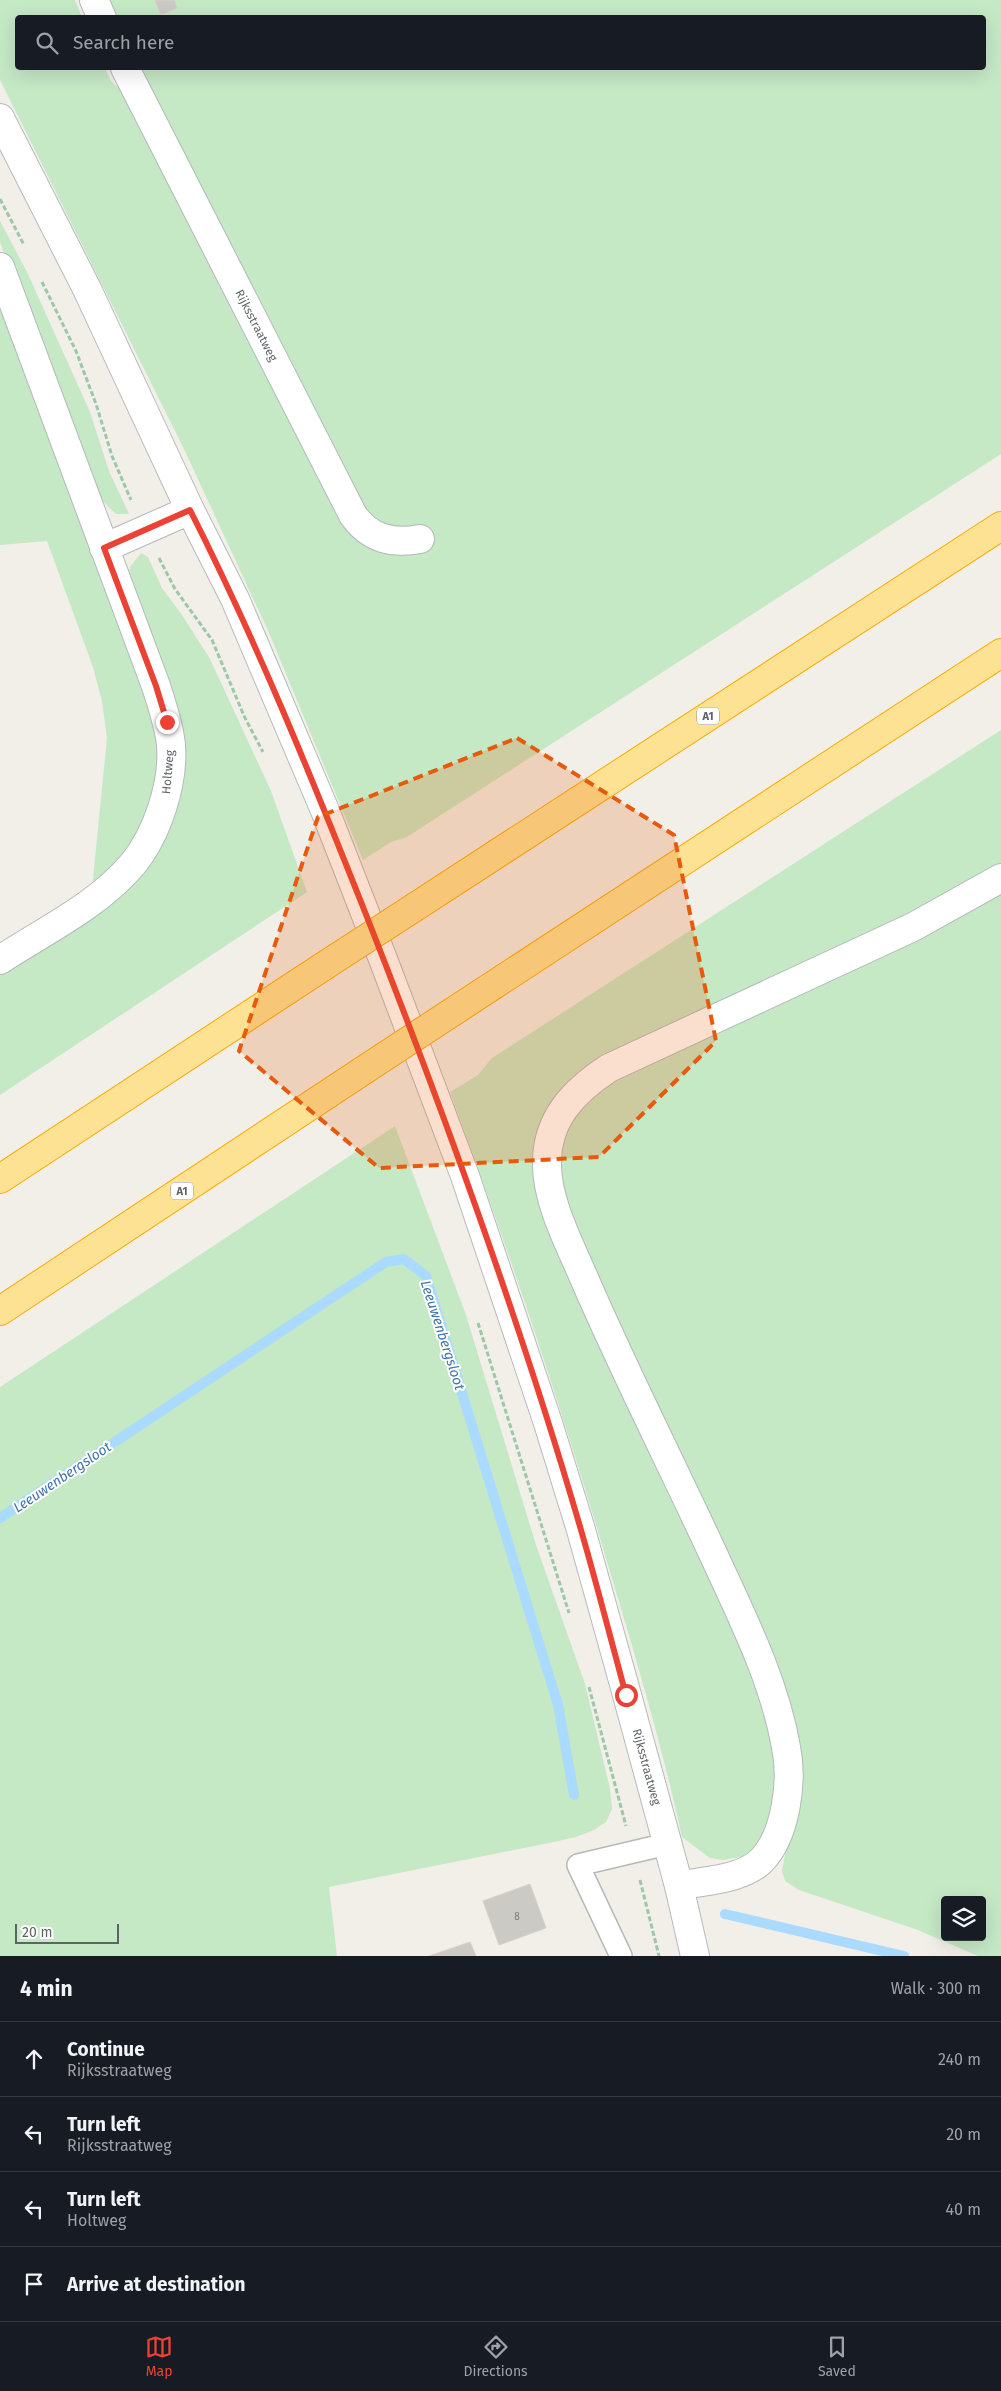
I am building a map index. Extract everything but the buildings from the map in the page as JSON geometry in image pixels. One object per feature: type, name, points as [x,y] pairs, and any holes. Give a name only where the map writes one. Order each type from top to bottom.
[{"type":"highway","name":"A1","points":[[0,1179],[415,906],[1001,526]]},
{"type":"highway","name":"A1","points":[[0,1311],[1001,653]]},
{"type":"street","points":[[94,0],[101,15]]},
{"type":"street","name":"Rijksstraatweg","points":[[126,70],[353,515],[367,531],[390,541],[405,542],[420,539]]},
{"type":"street","name":"Rijksstraatweg","points":[[0,118],[87,289],[190,510],[235,599],[326,813],[465,1176],[581,1530],[679,1886],[695,1956]]},
{"type":"street","points":[[0,267],[104,548],[190,510]]},
{"type":"street","name":"Holtweg","points":[[0,960],[69,916],[112,884],[133,864],[155,826],[166,800],[170,776],[171,745],[167,722],[156,686],[104,548]]},
{"type":"street","points":[[679,1886],[738,1874],[750,1869],[762,1860],[773,1846],[785,1810],[788,1786],[787,1749],[778,1710],[746,1624],[594,1302],[564,1233],[549,1182],[547,1165],[550,1140],[557,1121],[570,1099],[587,1083],[609,1068],[913,927],[1001,878]]},
{"type":"lane","points":[[620,1956],[578,1865],[667,1844]]},
{"type":"highlighted area","points":[[517,738],[674,835],[716,1041],[599,1157],[379,1168],[239,1051],[318,817]]},
{"type":"green space","points":[[0,0],[75,0],[81,15],[15,15],[15,70],[106,70],[111,81],[129,98],[344,518],[404,531],[367,519],[141,70],[986,70],[986,15],[116,15],[109,0],[1001,0],[1001,454],[407,837],[391,842],[363,860],[270,635],[185,451],[0,80]]},
{"type":"green space","points":[[0,221],[27,272],[90,412],[109,471],[129,514],[116,514],[93,492],[0,242]]},
{"type":"green space","points":[[0,295],[146,691],[157,733],[159,763],[156,791],[139,838],[92,889],[107,738],[102,701],[93,667],[47,541],[0,545]]},
{"type":"green space","points":[[141,553],[148,557],[162,588],[210,659],[271,791],[307,892],[0,1095],[0,972],[100,906],[172,804],[128,580],[130,567]]},
{"type":"green space","points":[[1001,730],[1001,866],[905,919],[601,1062],[537,1151],[752,1664],[776,1749],[775,1803],[760,1843],[745,1856],[723,1860],[710,1858],[682,1837],[648,1700],[572,1446],[493,1209],[450,1092],[478,1075],[492,1058]]},
{"type":"green space","points":[[1001,889],[1001,1956],[978,1956],[943,1941],[986,1941],[986,1896],[941,1896],[941,1940],[918,1930],[799,1890],[785,1881],[782,1871],[788,1838],[796,1768],[560,1194],[559,1151],[570,1118],[601,1085]]},
{"type":"green space","points":[[395,1126],[466,1315],[536,1545],[585,1684],[610,1789],[612,1809],[606,1822],[594,1830],[576,1837],[329,1887],[337,1956],[0,1956],[0,1387]]},
{"type":"waterway","name":"Leeuwenbergsloot","points":[[0,1518],[386,1262],[404,1259],[426,1276],[558,1705],[574,1795]]},
{"type":"waterway","name":"Leeuwenbergsloot","points":[[725,1914],[904,1956]]},
{"type":"route","points":[[167,722],[156,686],[104,548],[190,510],[235,599],[326,813],[465,1176],[548,1423],[581,1530],[626,1695]]}]
